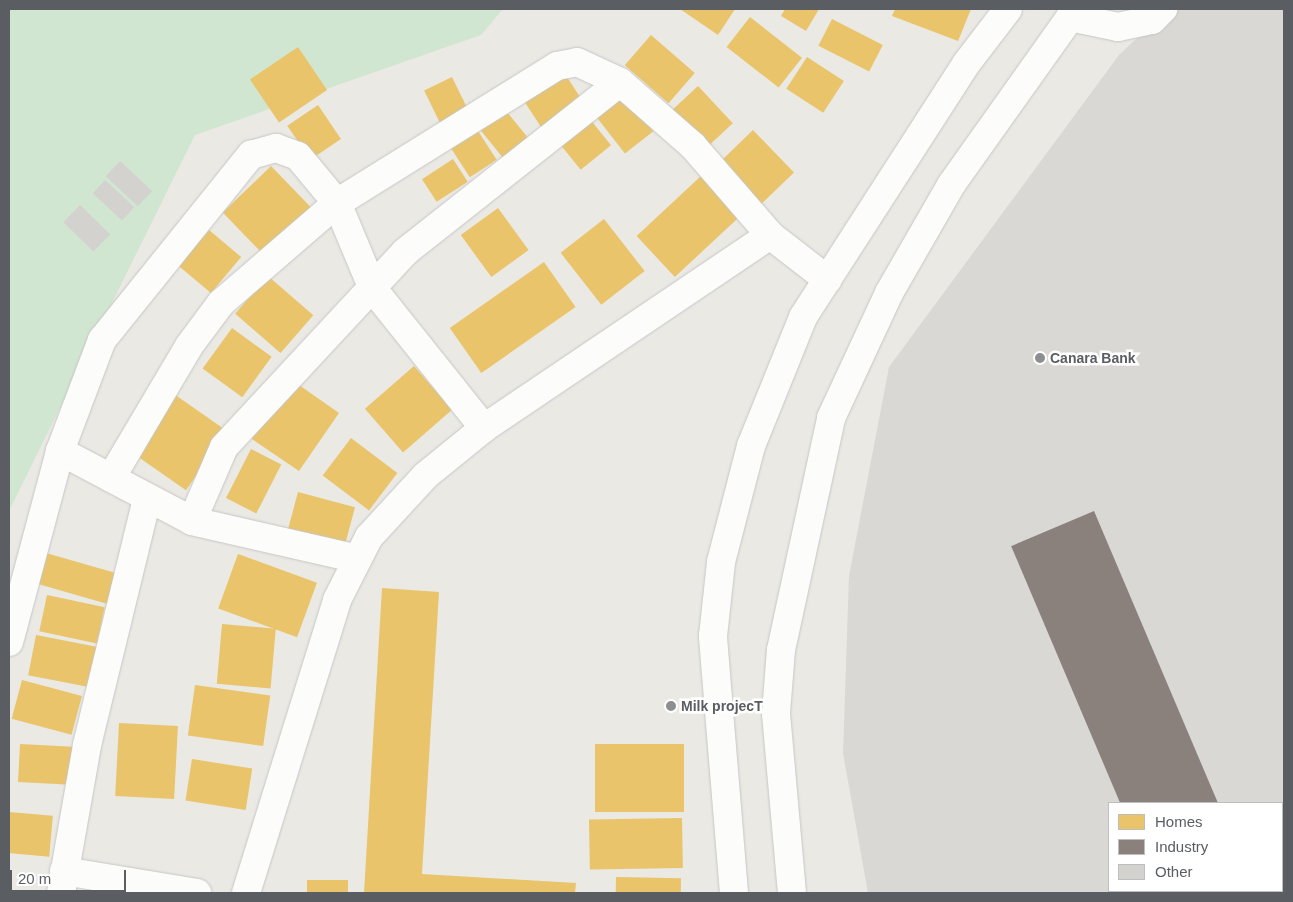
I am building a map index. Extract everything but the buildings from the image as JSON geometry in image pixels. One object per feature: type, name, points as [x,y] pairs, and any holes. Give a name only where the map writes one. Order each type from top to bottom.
[{"type":"street","points":[[734,893],[715,692],[713,636],[721,562],[751,446],[803,317],[966,64],[1008,9]]},
{"type":"street","points":[[792,893],[776,713],[781,650],[831,418],[889,292],[951,185],[1073,13],[1118,27],[1152,20],[1163,9]]},
{"type":"street","points":[[111,478],[188,346],[221,303],[337,203],[557,66],[578,62],[620,82],[693,146],[770,236],[828,280]]},
{"type":"street","points":[[192,521],[224,447],[374,289],[405,252],[620,82]]},
{"type":"street","points":[[9,642],[60,451],[102,340],[251,155],[276,148],[298,156],[337,203],[374,289],[484,428]]},
{"type":"street","points":[[246,893],[337,600],[369,537],[425,476],[484,428],[770,236]]},
{"type":"street","points":[[60,451],[192,521],[358,559]]},
{"type":"street","points":[[147,498],[87,745],[63,882],[197,893]]},
{"type":"shaded area","points":[[1168,9],[1284,9],[1284,893],[868,893],[843,753],[849,576],[889,367],[1119,55]]},
{"type":"green space","points":[[9,9],[503,9],[481,35],[195,135],[9,511]]},
{"type":"place","name":"Canara Bank","points":[[1040,358]]},
{"type":"place","name":"Milk projecT","points":[[671,706]]}]
